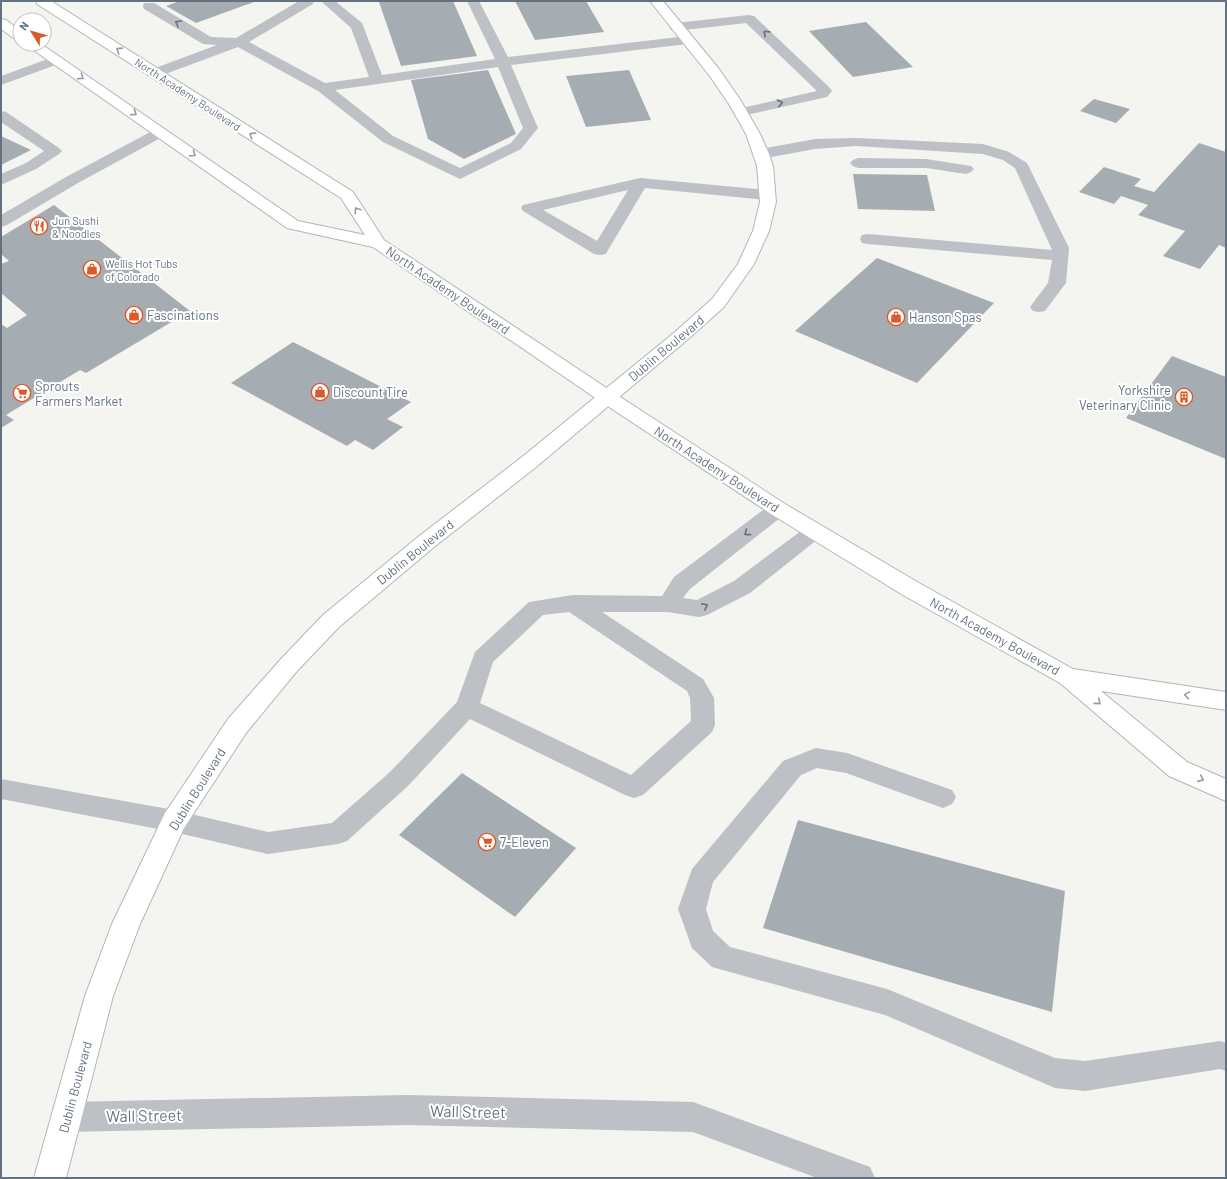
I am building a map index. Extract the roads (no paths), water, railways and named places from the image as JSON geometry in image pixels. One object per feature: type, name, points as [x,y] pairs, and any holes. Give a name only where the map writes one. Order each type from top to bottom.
[{"type":"main road","name":"North Academy Boulevard","points":[[42,1],[347,195],[378,243]]},
{"type":"main road","name":"Dublin Boulevard","points":[[50,1178],[99,996],[126,924],[174,821],[236,726],[289,665],[331,621],[426,542],[529,462],[718,303],[746,264],[761,231],[768,202],[765,166],[761,154],[742,112],[714,72],[656,1]]},
{"type":"main road","points":[[1,23],[12,31]]},
{"type":"main road","name":"North Academy Boulevard","points":[[44,52],[294,225],[378,243],[607,397],[778,509],[816,530],[911,589],[1068,677],[1178,769],[1226,790]]},
{"type":"main road","name":"North Academy Boulevard","points":[[1068,677],[1226,701]]},
{"type":"street","points":[[163,1],[149,6],[208,41],[239,42],[323,88],[388,139],[460,174],[516,146],[531,128],[504,62],[473,1]]},
{"type":"street","points":[[155,73],[239,42],[308,1]]},
{"type":"street","points":[[328,1],[357,26],[377,80]]},
{"type":"street","points":[[676,27],[749,19],[825,91],[822,94],[742,112]]},
{"type":"street","points":[[323,88],[504,62],[687,40]]},
{"type":"street","points":[[1,81],[56,60]]},
{"type":"street","points":[[1,180],[31,166],[54,150],[2,117]]},
{"type":"street","points":[[1,222],[72,180],[161,132]]},
{"type":"street","points":[[761,154],[815,144],[857,142],[983,149],[1013,158],[1022,166],[1061,248],[1057,283],[1039,308]]},
{"type":"street","points":[[858,163],[921,163],[947,165],[966,169]]},
{"type":"street","points":[[640,183],[600,250],[529,208],[640,183],[767,195]]},
{"type":"street","points":[[868,239],[1060,256]]},
{"type":"street","points":[[668,604],[682,583],[778,509]]},
{"type":"street","points":[[1,789],[174,821],[268,843],[338,833],[399,779],[467,706],[483,658],[537,608],[573,603],[668,604],[699,609],[742,587],[816,530]]},
{"type":"street","points":[[467,706],[634,788],[703,725],[702,698],[694,685],[573,603]]},
{"type":"street","points":[[943,797],[847,763],[816,758],[792,768],[701,877],[692,909],[702,939],[722,958],[887,1002],[1055,1073],[1085,1076],[1220,1055],[1226,1057]]},
{"type":"street","name":"Wall Street","points":[[67,1117],[408,1110],[693,1117],[859,1178]]},
{"type":"place","name":"Jun Sushi & Noodles","points":[[39,226]]},
{"type":"place","name":"Wellis Hot Tubs of Colorado","points":[[92,269]]},
{"type":"place","name":"Fascinations","points":[[134,315]]},
{"type":"place","name":"Hanson Spas","points":[[896,317]]},
{"type":"place","name":"Discount Tire","points":[[320,392]]},
{"type":"place","name":"Sprouts Farmers Market","points":[[22,393]]},
{"type":"place","name":"Yorkshire Veterinary Clinic","points":[[1184,397]]},
{"type":"place","name":"7-Eleven","points":[[487,842]]}]
